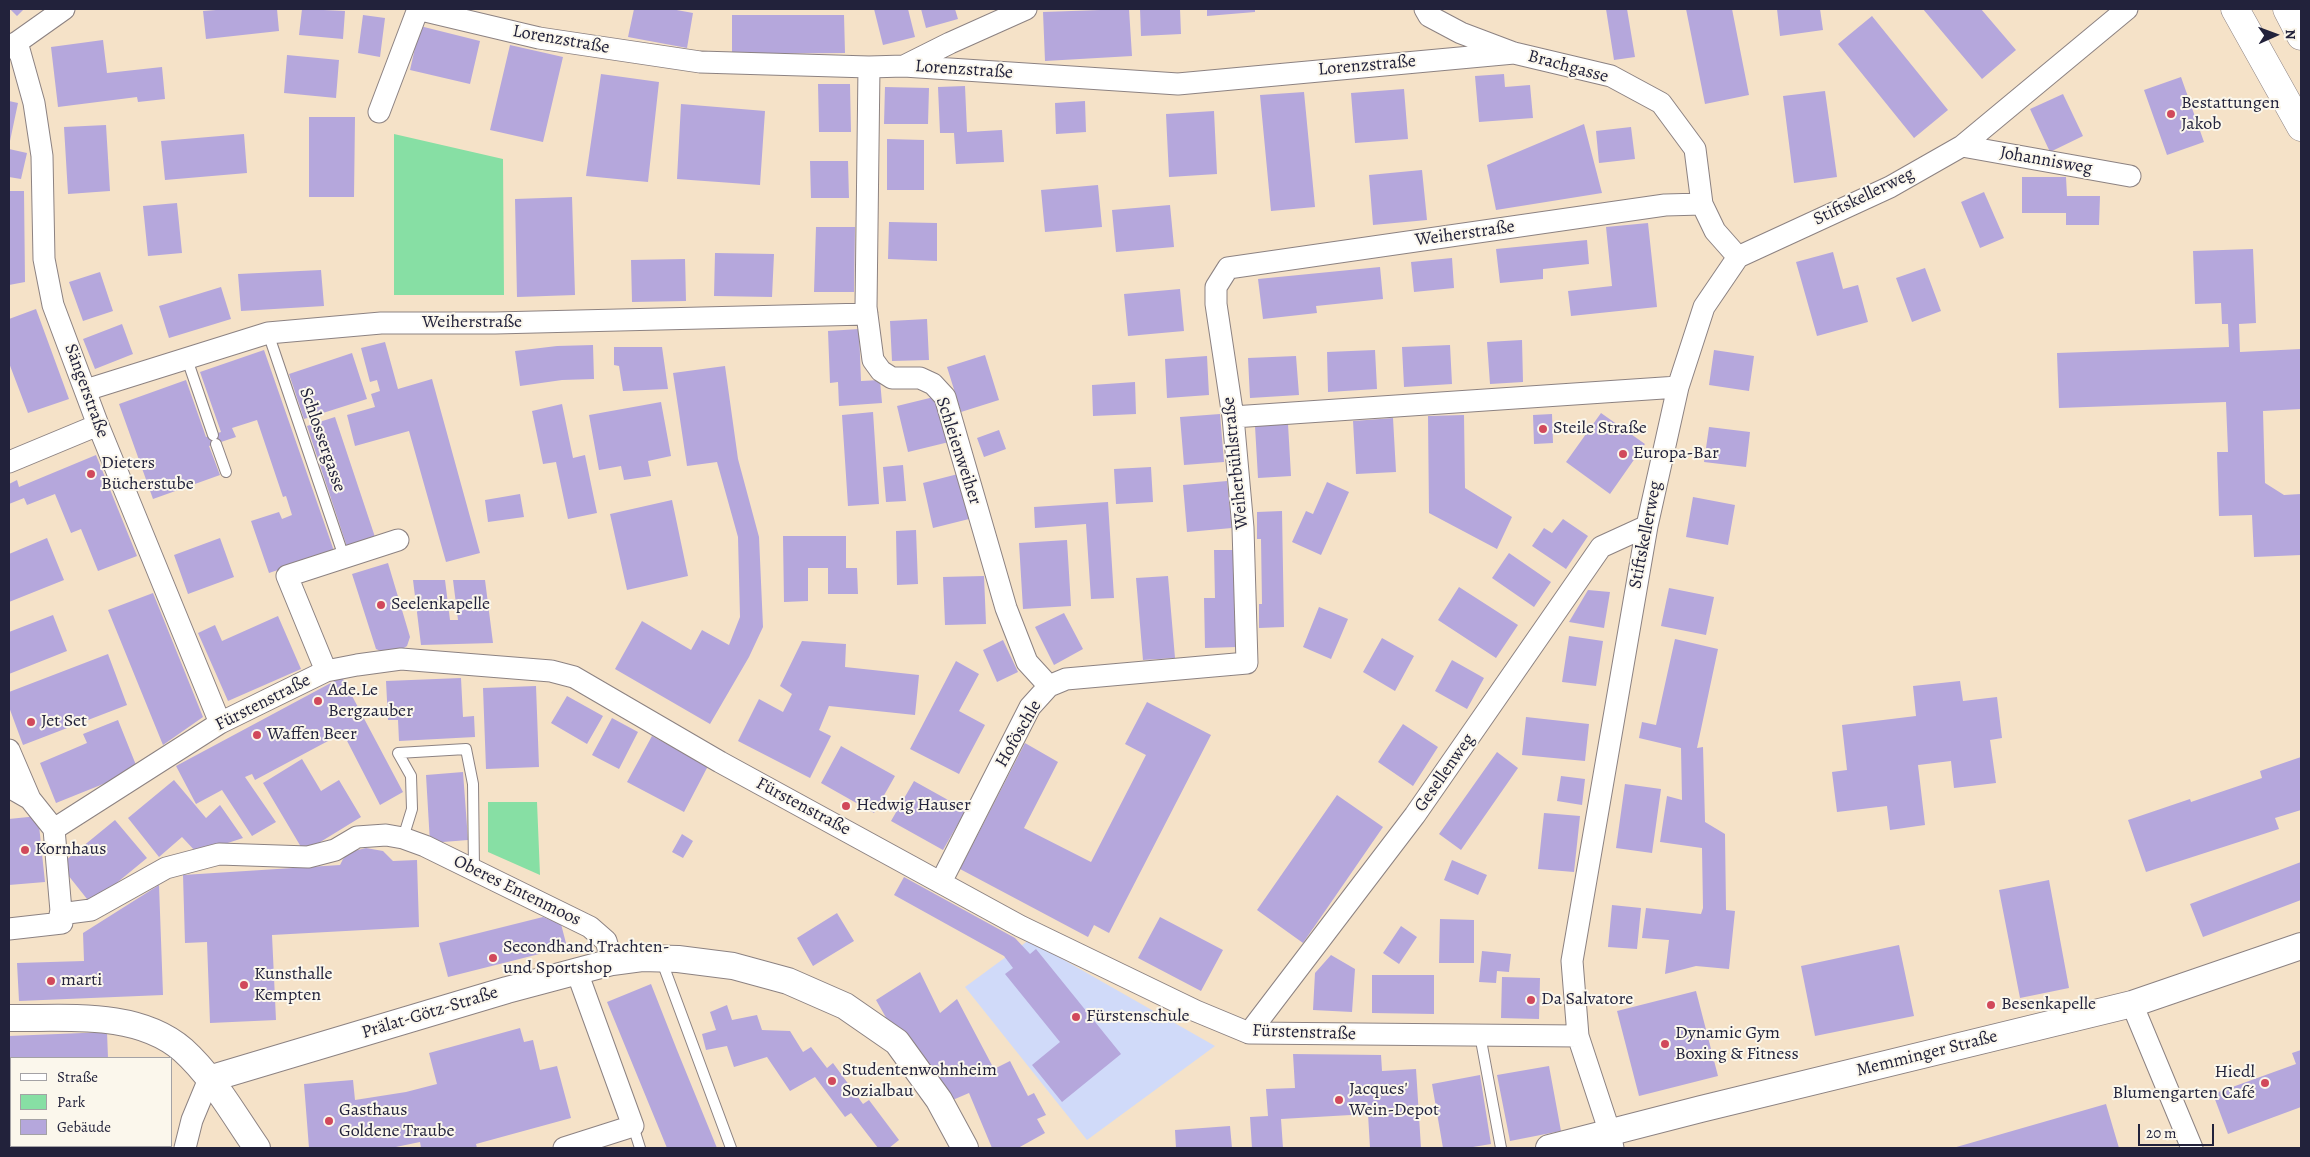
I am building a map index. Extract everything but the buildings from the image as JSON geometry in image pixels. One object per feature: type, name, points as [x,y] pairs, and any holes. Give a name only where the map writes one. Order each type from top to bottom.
[{"type":"main road","points":[[2235,9],[2301,127]]},
{"type":"main road","points":[[2287,9],[2301,36]]},
{"type":"street","points":[[379,112],[417,9]]},
{"type":"street","name":"Lorenzstraße","points":[[417,9],[539,38],[700,62],[869,67],[904,66],[1178,84],[1514,53]]},
{"type":"street","points":[[904,66],[1026,9]]},
{"type":"street","name":"Brachgasse","points":[[1424,9],[1429,16],[1514,53],[1611,76],[1660,103],[1695,149],[1702,204],[1715,231],[1738,257]]},
{"type":"street","name":"Stiftskellerweg","points":[[1611,1141],[1578,1036],[1572,961],[1647,526],[1678,387],[1704,307],[1738,257],[1890,187],[1962,146],[2127,9]]},
{"type":"street","points":[[13,45],[68,10]]},
{"type":"street","name":"Sängerstraße","points":[[13,45],[34,103],[42,156],[44,259],[54,305],[98,425],[220,723]]},
{"type":"street","name":"Schleienweiher","points":[[869,67],[867,314],[872,360],[880,371],[892,378],[920,378],[933,384],[945,397],[1006,608],[1026,662],[1049,686]]},
{"type":"street","name":"Johannisweg","points":[[1962,146],[2130,176]]},
{"type":"street","name":"Weiherstraße","points":[[1228,268],[1665,205],[1702,204]]},
{"type":"street","name":"Weiherbühlstraße","points":[[1228,268],[1216,287],[1216,304],[1233,417],[1243,528],[1247,663]]},
{"type":"street","name":"Weiherstraße","points":[[86,390],[268,333],[381,323],[495,323],[867,314]]},
{"type":"street","points":[[1233,417],[1678,387]]},
{"type":"street","points":[[9,462],[98,425]]},
{"type":"street","name":"Gesellenweg","points":[[1249,1033],[1414,816],[1601,546],[1647,526]]},
{"type":"street","points":[[326,671],[287,576],[398,540]]},
{"type":"street","name":"Fürstenstraße","points":[[54,829],[220,723],[326,671],[357,664],[401,659],[551,671],[574,677],[720,762],[1020,926],[1196,1011],[1249,1033],[1578,1036]]},
{"type":"street","name":"Hoföschle","points":[[941,882],[1030,707],[1049,686],[1066,679],[1247,663]]},
{"type":"street","points":[[9,750],[30,799],[54,829],[62,923],[9,929]]},
{"type":"street","points":[[9,787],[30,799]]},
{"type":"street","name":"Oberes Entenmoos","points":[[60,914],[91,910],[166,868],[220,854],[308,857],[335,850],[357,837],[386,836],[403,838],[426,846],[590,926],[606,941],[612,962]]},
{"type":"street","name":"Memminger Straße","points":[[1549,1148],[1611,1141],[1720,1104],[2132,1004],[2301,946]]},
{"type":"street","name":"Prälat-Götz-Straße","points":[[209,1079],[612,962],[660,957],[742,969],[788,981],[845,1006],[897,1042],[939,1100],[965,1148]]},
{"type":"street","points":[[564,1148],[633,1126],[577,972]]},
{"type":"street","points":[[2132,1004],[2192,1148]]},
{"type":"street","points":[[9,1018],[93,1019],[120,1022],[142,1028],[182,1050],[209,1079],[257,1148]]},
{"type":"street","points":[[185,1148],[192,1120],[209,1079]]},
{"type":"lane","name":"Schlossergasse","points":[[268,333],[344,556]]},
{"type":"lane","points":[[187,359],[226,472]]},
{"type":"lane","points":[[403,838],[412,809],[411,776],[398,753],[466,749],[473,784],[474,870]]},
{"type":"lane","points":[[660,957],[730,1148]]},
{"type":"lane","points":[[1480,1036],[1501,1148]]},
{"type":"lane","points":[[633,1126],[640,1148]]},
{"type":"shaded area","name":"Fürstenschule","points":[[1029,940],[1215,1046],[1087,1140],[965,987]]},
{"type":"green space","points":[[394,134],[503,159],[504,295],[394,295]]},
{"type":"green space","points":[[488,802],[537,802],[540,875],[488,852]]},
{"type":"place","name":"Bestattungen Jakob","points":[[2171,114]]},
{"type":"place","name":"Steile Straße","points":[[1543,429]]},
{"type":"place","name":"Europa-Bar","points":[[1623,454]]},
{"type":"place","name":"Dieters Bücherstube","points":[[91,474]]},
{"type":"place","name":"Seelenkapelle","points":[[381,605]]},
{"type":"place","name":"Ade.Le Bergzauber","points":[[318,701]]},
{"type":"place","name":"Jet Set","points":[[31,722]]},
{"type":"place","name":"Waffen Beer","points":[[257,735]]},
{"type":"place","name":"Hedwig Hauser","points":[[846,806]]},
{"type":"place","name":"Kornhaus","points":[[25,850]]},
{"type":"place","name":"Secondhand Trachten- und Sportshop","points":[[493,958]]},
{"type":"place","name":"marti","points":[[51,981]]},
{"type":"place","name":"Kunsthalle Kempten","points":[[244,985]]},
{"type":"place","name":"Da Salvatore","points":[[1531,1000]]},
{"type":"place","name":"Besenkapelle","points":[[1991,1005]]},
{"type":"place","name":"Fürstenschule","points":[[1076,1017]]},
{"type":"place","name":"Dynamic Gym Boxing & Fitness","points":[[1665,1044]]},
{"type":"place","name":"Studentenwohnheim Sozialbau","points":[[832,1081]]},
{"type":"place","name":"Hiedl Blumengarten Café","points":[[2265,1083]]},
{"type":"place","name":"Jacques' Wein-Depot","points":[[1339,1100]]},
{"type":"place","name":"Gasthaus Goldene Traube","points":[[329,1121]]}]
